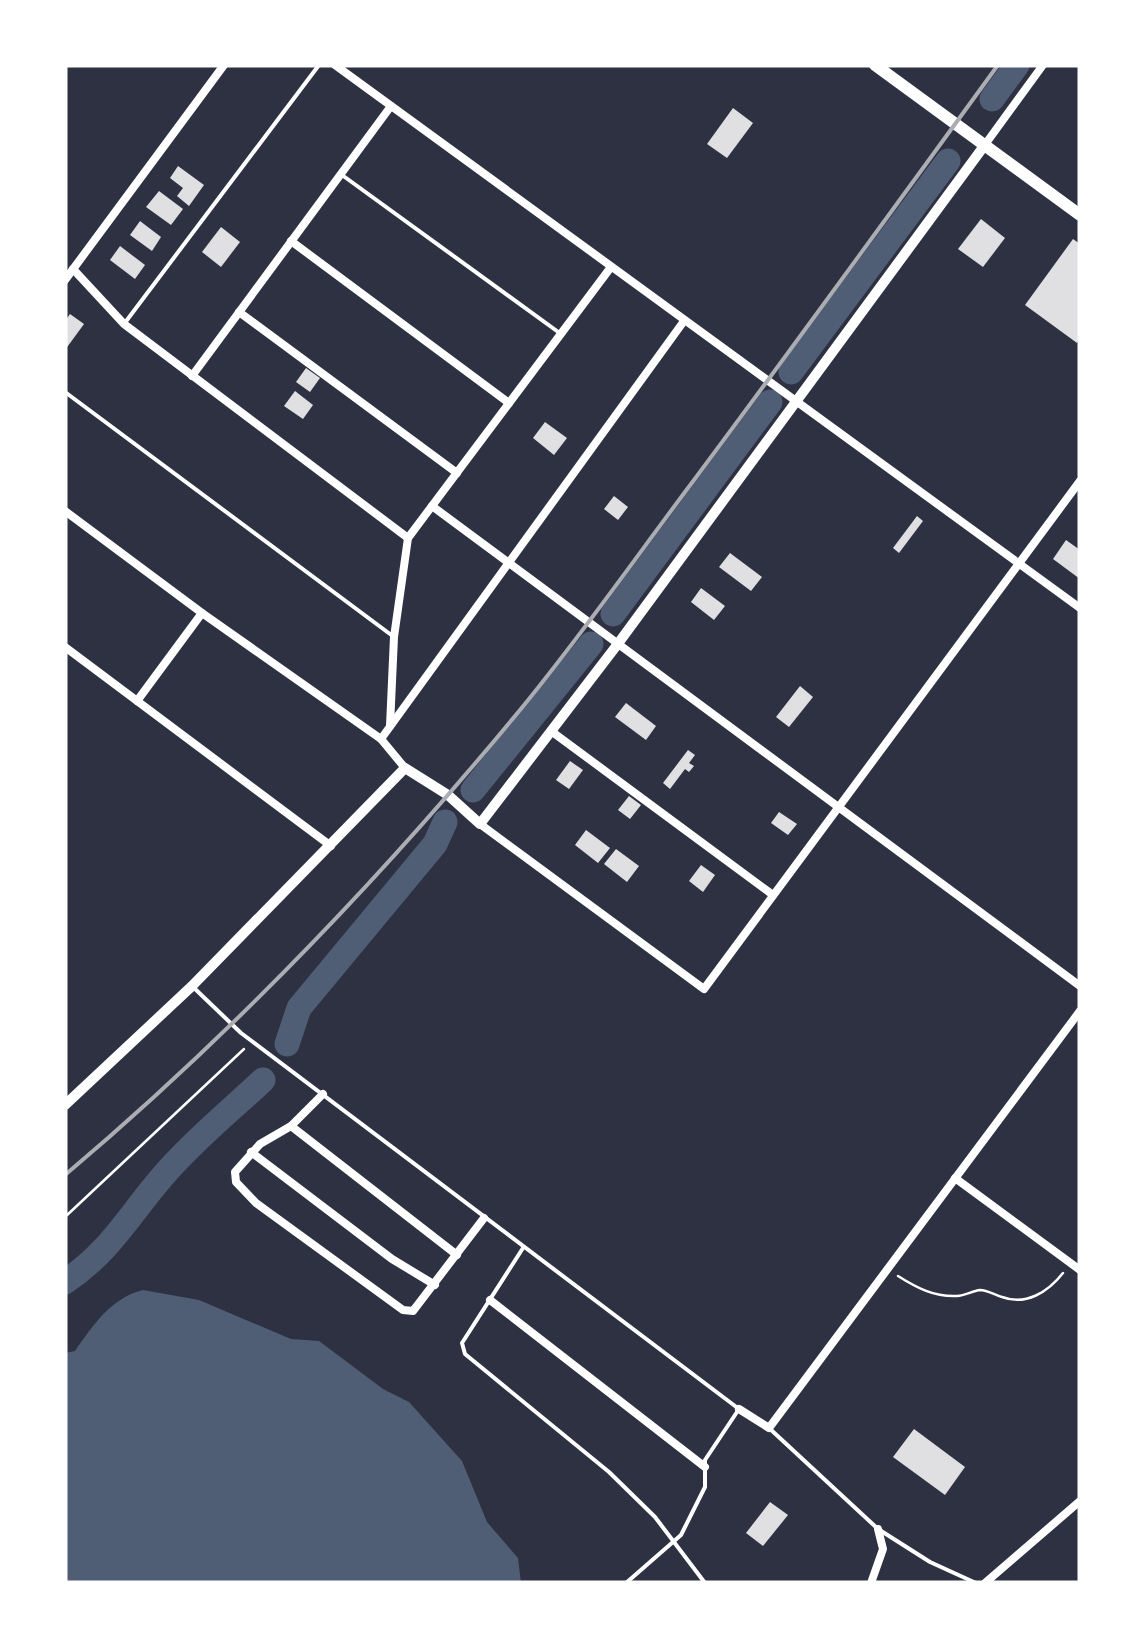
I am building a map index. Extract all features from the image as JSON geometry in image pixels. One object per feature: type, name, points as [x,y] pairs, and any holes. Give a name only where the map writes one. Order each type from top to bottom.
[{"type":"main road","points":[[876,65],[1080,215]]},
{"type":"street","points":[[65,280],[224,65]]},
{"type":"street","points":[[335,65],[1080,608]]},
{"type":"street","points":[[480,824],[617,645],[1044,65]]},
{"type":"street","points":[[192,376],[391,106]]},
{"type":"street","points":[[291,241],[509,404]]},
{"type":"street","points":[[390,726],[394,637],[408,538],[611,268]]},
{"type":"street","points":[[73,269],[124,324],[408,538]]},
{"type":"street","points":[[239,312],[457,473]]},
{"type":"street","points":[[381,738],[684,321]]},
{"type":"street","points":[[65,511],[381,738],[404,768],[448,795],[480,824],[704,988],[1080,481]]},
{"type":"street","points":[[432,506],[1080,986]]},
{"type":"street","points":[[137,701],[202,613]]},
{"type":"street","points":[[65,647],[330,846]]},
{"type":"street","points":[[552,731],[773,895]]},
{"type":"street","points":[[65,1106],[192,986],[404,768]]},
{"type":"street","points":[[740,1409],[770,1428],[1080,1011]]},
{"type":"street","points":[[322,1094],[291,1126],[251,1152],[235,1172],[236,1182],[256,1204],[404,1310],[414,1310],[484,1218]]},
{"type":"street","points":[[291,1126],[458,1255]]},
{"type":"street","points":[[251,1152],[392,1259],[435,1285]]},
{"type":"street","points":[[955,1178],[1080,1270]]},
{"type":"street","points":[[490,1300],[705,1467]]},
{"type":"street","points":[[985,1583],[1080,1501]]},
{"type":"street","points":[[871,1583],[884,1549],[878,1529]]},
{"type":"lane","points":[[124,324],[319,65]]},
{"type":"lane","points":[[340,174],[561,334]]},
{"type":"lane","points":[[65,392],[394,637]]},
{"type":"lane","points":[[192,986],[253,1041],[740,1409],[705,1460],[706,1487],[700,1504],[675,1543],[626,1583]]},
{"type":"lane","points":[[523,1248],[462,1343],[465,1354],[609,1472],[655,1516],[704,1583]]},
{"type":"lane","points":[[770,1428],[878,1529],[930,1562],[976,1583]]},
{"type":"path","points":[[65,1217],[253,1041]]},
{"type":"path","points":[[889,1269],[920,1290],[938,1295],[960,1296],[982,1290],[1006,1299],[1028,1300],[1050,1288],[1070,1263]]},
{"type":"water","points":[[143,1290],[199,1300],[291,1339],[319,1341],[383,1389],[409,1402],[462,1461],[487,1522],[518,1558],[521,1583],[65,1583],[65,1353],[75,1351],[112,1306]]},
{"type":"building","points":[[733,108],[753,123],[727,158],[707,144]]},
{"type":"building","points":[[178,166],[204,185],[189,206],[177,196],[183,188],[170,178]]},
{"type":"building","points":[[159,191],[183,209],[171,225],[146,207]]},
{"type":"building","points":[[981,219],[1005,238],[983,267],[958,249]]},
{"type":"building","points":[[140,221],[161,237],[152,251],[130,235]]},
{"type":"building","points":[[221,227],[240,242],[221,267],[202,252]]},
{"type":"building","points":[[1073,239],[1080,244],[1077,343],[1025,305]]},
{"type":"building","points":[[120,246],[145,265],[135,279],[110,260]]},
{"type":"building","points":[[70,314],[84,324],[65,350],[65,321]]},
{"type":"building","points":[[306,368],[320,378],[310,392],[296,382]]},
{"type":"building","points":[[295,391],[313,405],[303,419],[284,406]]},
{"type":"building","points":[[545,422],[567,438],[554,455],[533,438]]},
{"type":"building","points":[[614,496],[628,507],[618,520],[604,509]]},
{"type":"building","points":[[917,516],[923,521],[899,553],[893,548]]},
{"type":"building","points":[[1066,540],[1080,550],[1080,579],[1053,559]]},
{"type":"building","points":[[730,553],[762,577],[751,591],[719,567]]},
{"type":"building","points":[[701,588],[725,606],[714,620],[691,602]]},
{"type":"building","points":[[800,686],[813,697],[789,727],[776,717]]},
{"type":"building","points":[[626,703],[656,726],[646,740],[615,717]]},
{"type":"building","points":[[688,750],[695,755],[689,763],[694,766],[689,772],[685,769],[670,789],[663,783]]},
{"type":"building","points":[[570,761],[583,770],[569,789],[556,780]]},
{"type":"building","points":[[629,796],[641,805],[630,819],[618,810]]},
{"type":"building","points":[[779,812],[797,824],[788,835],[771,823]]},
{"type":"building","points":[[586,830],[610,848],[598,863],[575,845]]},
{"type":"building","points":[[616,849],[639,866],[627,882],[604,864]]},
{"type":"building","points":[[701,865],[715,875],[703,892],[689,881]]},
{"type":"building","points":[[914,1429],[965,1467],[945,1495],[893,1457]]},
{"type":"building","points":[[770,1502],[788,1515],[763,1546],[746,1533]]},
{"type":"waterway","points":[[992,99],[1017,65]]},
{"type":"waterway","points":[[791,372],[948,161]]},
{"type":"waterway","points":[[613,614],[770,402]]},
{"type":"waterway","points":[[473,790],[591,644]]},
{"type":"waterway","points":[[287,1044],[299,1008],[435,844],[445,822]]},
{"type":"waterway","points":[[65,1282],[97,1256],[204,1133],[263,1080]]},
{"type":"railway","points":[[65,1175],[246,1010],[359,894],[468,772],[565,654],[998,65]]}]
